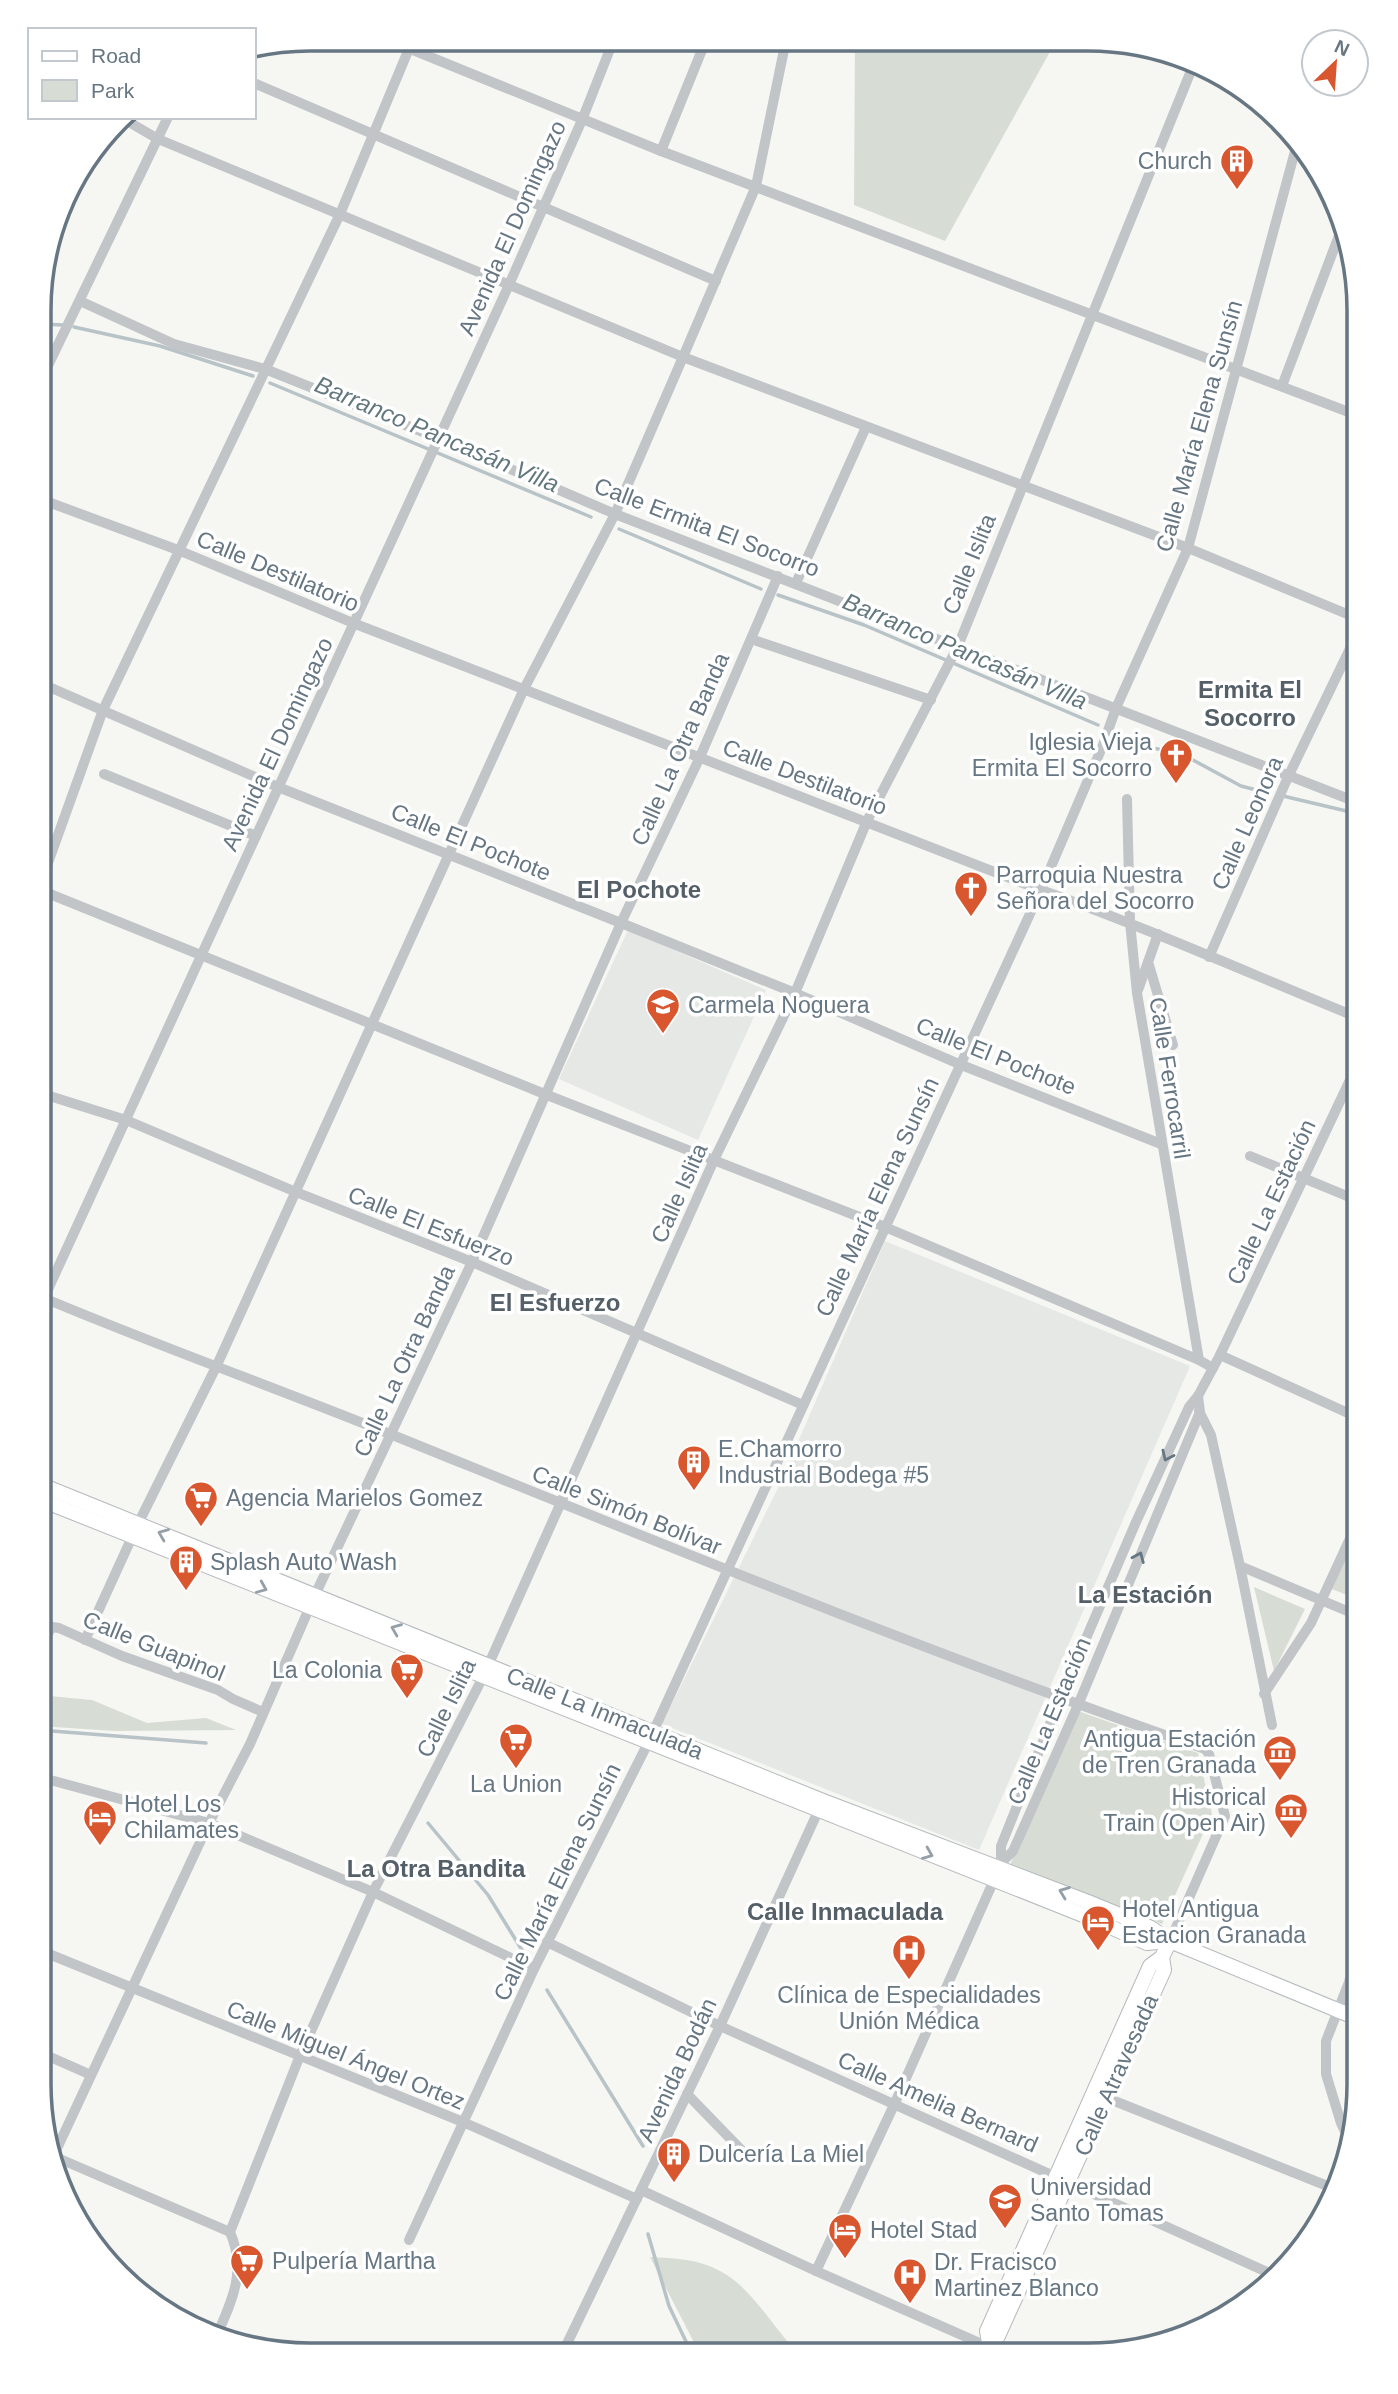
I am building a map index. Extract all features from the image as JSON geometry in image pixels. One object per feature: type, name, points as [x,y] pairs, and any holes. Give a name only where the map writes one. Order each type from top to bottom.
[{"type":"main road","name":"Calle La Inmaculada","points":[[51,1489],[135,1530]]},
{"type":"main road","name":"Calle La Inmaculada","points":[[51,1503],[135,1530],[821,1806],[998,1870],[1085,1908],[1152,1928],[1170,1941],[1347,2014]]},
{"type":"main road","name":"Calle Atravesada","points":[[991,2343],[998,2336],[1024,2263],[1133,2023],[1164,1970],[1162,1957],[1170,1941]]},
{"type":"street","points":[[51,857],[103,710],[340,214],[408,51]]},
{"type":"street","points":[[427,51],[582,120],[661,151],[1347,411]]},
{"type":"street","name":"Avenida El Domingazo","points":[[51,1278],[508,286],[582,120],[609,51]]},
{"type":"street","points":[[661,151],[702,51]]},
{"type":"street","points":[[85,1640],[135,1530],[217,1365],[524,689],[615,513],[756,186],[784,51]]},
{"type":"street","name":"Calle Islita","points":[[230,2232],[299,2057],[373,1892],[485,1671],[639,1333],[714,1160],[794,993],[867,821],[958,646],[1191,72]]},
{"type":"street","points":[[256,84],[716,281]]},
{"type":"street","points":[[51,360],[168,119]]},
{"type":"street","points":[[131,123],[158,139],[683,357],[1188,548],[1347,614]]},
{"type":"street","name":"Calle María Elena Sunsín","points":[[409,2240],[534,1969],[651,1737],[959,1063],[1041,890],[1116,708],[1188,548],[1295,153]]},
{"type":"street","points":[[1282,386],[1337,240]]},
{"type":"street","name":"Calle Ermita El Socorro","points":[[80,301],[173,344],[265,369],[436,442],[1347,799]]},
{"type":"street","points":[[796,583],[866,427]]},
{"type":"street","name":"Calle Destilatorio","points":[[51,503],[178,550],[353,623],[1130,922],[1347,1013]]},
{"type":"street","name":"Calle La Otra Banda","points":[[58,2145],[209,1823],[250,1744],[312,1602],[472,1262],[621,923],[700,757],[778,576]]},
{"type":"street","points":[[751,639],[931,700]]},
{"type":"street","name":"Calle Leonora","points":[[1209,957],[1288,777],[1347,655]]},
{"type":"street","name":"Calle El Pochote","points":[[51,688],[278,787],[450,853],[1161,1144]]},
{"type":"street","points":[[104,774],[256,836]]},
{"type":"street","name":"Calle Ferrocarril","points":[[1127,799],[1130,922],[1136,993],[1199,1360]]},
{"type":"street","points":[[51,893],[547,1095],[885,1227],[1213,1368]]},
{"type":"street","points":[[1136,993],[1158,934]]},
{"type":"street","points":[[1148,962],[1173,1045]]},
{"type":"street","name":"Calle La Estación","points":[[998,1870],[1001,1846],[1136,1522],[1189,1407],[1220,1355],[1347,1086]]},
{"type":"street","name":"Calle El Esfuerzo","points":[[51,1096],[126,1119],[296,1192],[472,1262],[803,1405]]},
{"type":"street","points":[[1250,1156],[1347,1196]]},
{"type":"street","name":"Calle Simón Bolívar","points":[[51,1300],[391,1434],[727,1571],[1060,1699],[1205,1749]]},
{"type":"street","points":[[1220,1355],[1347,1413]]},
{"type":"street","name":"Calle La Estación","points":[[816,2271],[894,2105],[998,1870],[1013,1851],[1078,1705],[1200,1412],[1198,1396]]},
{"type":"street","points":[[1189,1407],[1200,1412],[1210,1435],[1272,1725]]},
{"type":"street","points":[[1136,1522],[1151,1529]]},
{"type":"street","points":[[1264,1694],[1311,1623],[1347,1546]]},
{"type":"street","points":[[1240,1566],[1347,1610]]},
{"type":"street","points":[[1097,1614],[1113,1619]]},
{"type":"street","name":"Calle Guapinol","points":[[51,1628],[59,1628],[122,1656],[218,1690],[263,1712]]},
{"type":"street","name":"Calle Atravesada","points":[[1170,1941],[1225,1816],[1209,1754],[1205,1749]]},
{"type":"street","points":[[51,1780],[209,1823],[373,1892],[534,1969]]},
{"type":"street","name":"Avenida Bodán","points":[[567,2343],[720,2026],[821,1806]]},
{"type":"street","name":"Calle Amelia Bernard","points":[[547,1942],[720,2026],[1266,2272]]},
{"type":"street","name":"Calle Miguel Ángel Ortez","points":[[51,1955],[639,2194],[975,2343]]},
{"type":"street","points":[[1343,2128],[1326,2074],[1326,2041],[1347,1987]]},
{"type":"street","points":[[51,2058],[91,2075]]},
{"type":"street","points":[[687,2094],[750,2159]]},
{"type":"street","points":[[1101,2095],[1327,2186]]},
{"type":"street","points":[[63,2160],[230,2232],[238,2252],[239,2273],[234,2297],[221,2327]]},
{"type":"shaded area","name":"Carmela Noguera","points":[[628,930],[766,990],[698,1140],[559,1079]]},
{"type":"shaded area","points":[[885,1241],[1190,1366],[979,1850],[662,1724],[778,1488]]},
{"type":"green space","points":[[855,51],[1050,51],[945,241],[854,205]]},
{"type":"green space","points":[[1347,1554],[1347,1595],[1332,1589]]},
{"type":"green space","points":[[1254,1587],[1305,1609],[1274,1671]]},
{"type":"green space","points":[[51,1696],[92,1700],[147,1723],[206,1718],[236,1730],[114,1731],[51,1727]]},
{"type":"green space","points":[[1075,1710],[1198,1753],[1212,1814],[1162,1924],[1010,1865]]},
{"type":"green space","points":[[650,2257],[695,2262],[712,2267],[732,2278],[753,2298],[788,2343],[694,2343]]},
{"type":"waterway","name":"Barranco Pancasán Villa","points":[[51,324],[63,325]]},
{"type":"waterway","name":"Barranco Pancasán Villa","points":[[74,327],[160,346],[253,376]]},
{"type":"waterway","name":"Barranco Pancasán Villa","points":[[270,383],[591,517]]},
{"type":"waterway","name":"Barranco Pancasán Villa","points":[[619,529],[761,589]]},
{"type":"waterway","name":"Barranco Pancasán Villa","points":[[778,595],[864,625],[1098,725]]},
{"type":"waterway","name":"Barranco Pancasán Villa","points":[[1116,733],[1147,747],[1180,753],[1241,786],[1264,792]]},
{"type":"waterway","name":"Barranco Pancasán Villa","points":[[1283,796],[1347,811]]},
{"type":"waterway","points":[[51,1731],[206,1743]]},
{"type":"waterway","points":[[428,1823],[488,1895],[525,1955]]},
{"type":"waterway","points":[[547,1990],[643,2146]]},
{"type":"waterway","points":[[648,2234],[669,2306],[687,2343]]},
{"type":"place","name":"Church","points":[[1237,191]]},
{"type":"place","name":"Iglesia Vieja Ermita El Socorro","points":[[1176,785]]},
{"type":"place","name":"Parroquia Nuestra Señora del Socorro","points":[[971,918]]},
{"type":"place","name":"Carmela Noguera","points":[[663,1035]]},
{"type":"place","name":"E.Chamorro Industrial Bodega #5","points":[[694,1492]]},
{"type":"place","name":"Agencia Marielos Gomez","points":[[201,1528]]},
{"type":"place","name":"Splash Auto Wash","points":[[186,1592]]},
{"type":"place","name":"La Colonia","points":[[407,1700]]},
{"type":"place","name":"La Union","points":[[516,1770]]},
{"type":"place","name":"Antigua Estación de Tren Granada","points":[[1280,1782]]},
{"type":"place","name":"Historical Train (Open Air)","points":[[1291,1840]]},
{"type":"place","name":"Hotel Los Chilamates","points":[[100,1847]]},
{"type":"place","name":"Hotel Antigua Estacion Granada","points":[[1098,1952]]},
{"type":"place","name":"Clínica de Especialidades Unión Médica","points":[[909,1981]]},
{"type":"place","name":"Dulcería La Miel","points":[[674,2184]]},
{"type":"place","name":"Universidad Santo Tomas","points":[[1005,2230]]},
{"type":"place","name":"Hotel Stad","points":[[845,2260]]},
{"type":"place","name":"Pulpería Martha","points":[[247,2291]]},
{"type":"place","name":"Dr. Fracisco Martinez Blanco","points":[[910,2305]]},
{"type":"district","name":"Ermita El Socorro","points":[[1250,703]]},
{"type":"district","name":"El Pochote","points":[[639,889]]},
{"type":"district","name":"El Esfuerzo","points":[[555,1302]]},
{"type":"district","name":"La Estación","points":[[1145,1594]]},
{"type":"district","name":"La Otra Bandita","points":[[436,1868]]},
{"type":"district","name":"Calle Inmaculada","points":[[845,1911]]}]
